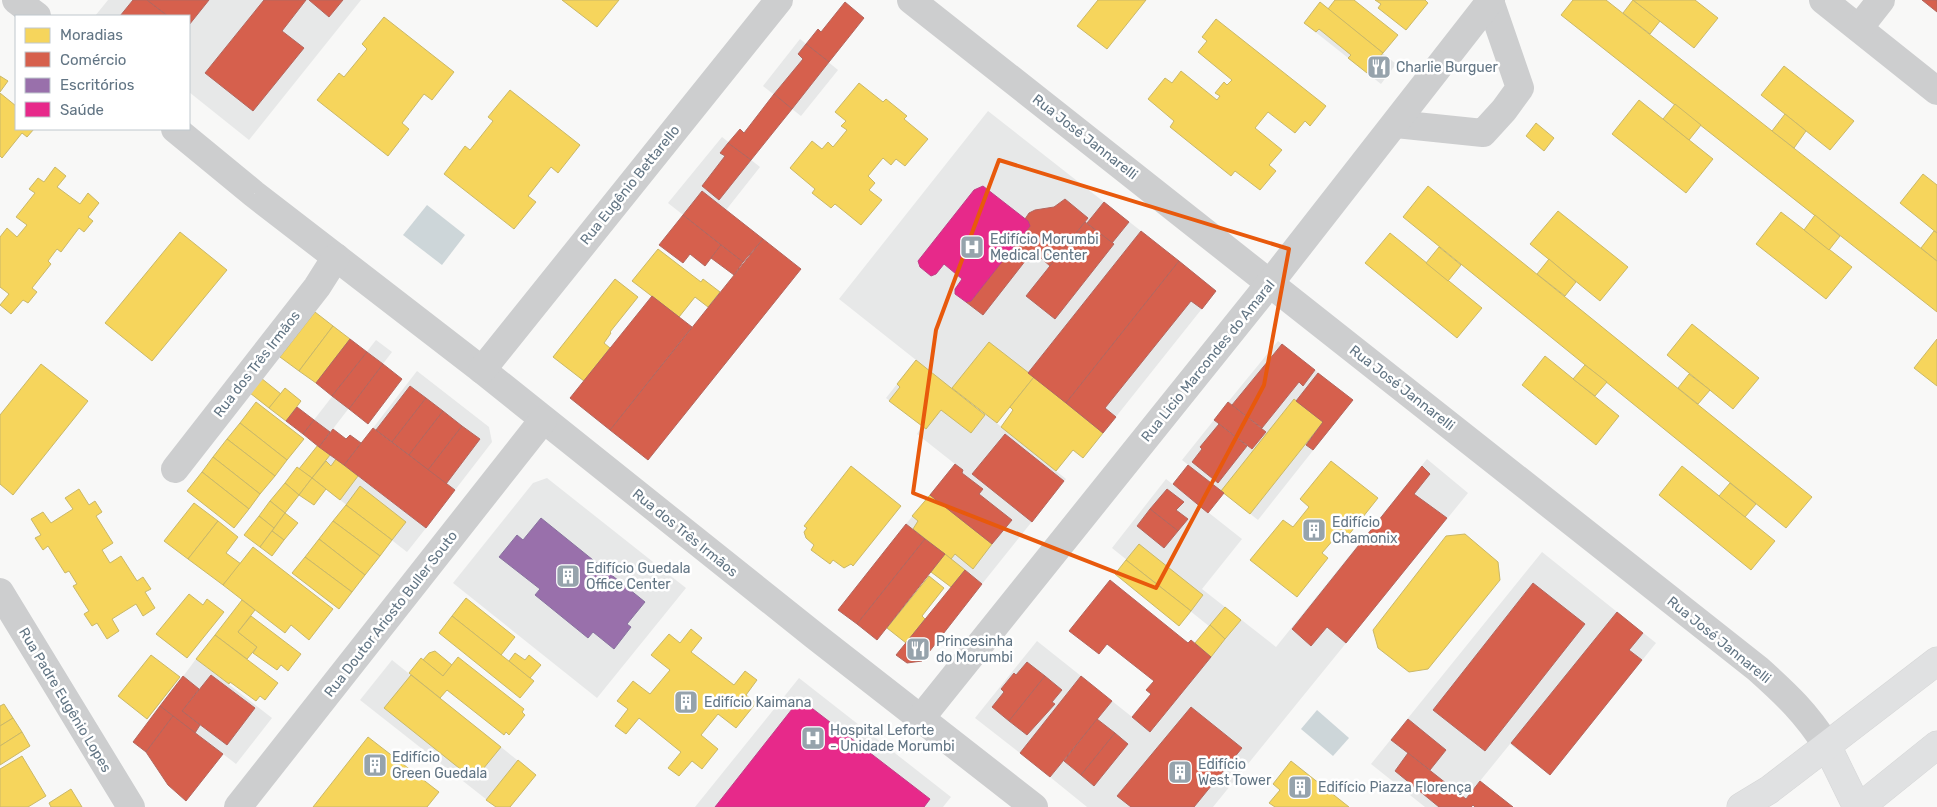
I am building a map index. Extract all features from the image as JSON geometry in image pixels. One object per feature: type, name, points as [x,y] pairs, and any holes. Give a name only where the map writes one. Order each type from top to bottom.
[{"type":"main road","points":[[1740,807],[1769,790],[1937,661]]},
{"type":"main road","points":[[1858,807],[1937,745]]},
{"type":"main road","name":"Rua José Jannarelli","points":[[1827,746],[1858,807]]},
{"type":"street","points":[[16,0],[36,15]]},
{"type":"street","points":[[38,15],[49,0]]},
{"type":"street","name":"Rua Eugênio Bettarello","points":[[482,370],[779,0]]},
{"type":"street","name":"Rua José Jannarelli","points":[[911,0],[1758,670],[1792,699],[1811,721],[1827,746]]},
{"type":"street","points":[[1823,0],[1937,91]]},
{"type":"street","points":[[1859,28],[1881,0]]},
{"type":"street","points":[[1396,124],[1483,133],[1504,110],[1520,88],[1491,1]]},
{"type":"street","name":"Rua Licio Marcondes do Amaral","points":[[920,718],[1270,283],[1491,1]]},
{"type":"street","name":"Rua dos Três Irmãos","points":[[176,130],[254,194],[482,370],[1034,807]]},
{"type":"street","name":"Rua dos Três Irmãos","points":[[175,469],[317,287],[336,257]]},
{"type":"street","name":"Rua Doutor Ariosto Buller Souto","points":[[238,807],[544,420]]},
{"type":"street","name":"Rua Padre Eugênio Lopes","points":[[0,592],[131,807]]},
{"type":"highlighted area","points":[[999,160],[1289,249],[1264,385],[1156,588],[913,493],[936,330]]},
{"type":"shaded area","points":[[108,0],[361,0],[249,140],[190,93],[190,15],[96,15]]},
{"type":"shaded area","points":[[1320,2],[1396,64],[1381,84],[1304,23]]},
{"type":"shaded area","points":[[800,39],[838,70],[801,116],[763,86]]},
{"type":"shaded area","points":[[988,111],[1141,231],[1028,373],[953,388],[1066,479],[982,584],[906,524],[955,464],[917,434],[922,426],[886,398],[916,360],[839,299]]},
{"type":"shaded area","points":[[722,137],[760,167],[726,210],[763,239],[743,262],[668,203]]},
{"type":"shaded area","points":[[427,205],[465,235],[442,265],[403,235]]},
{"type":"shaded area","points":[[1179,261],[1216,291],[1103,433],[1066,403]]},
{"type":"shaded area","points":[[376,340],[392,352],[319,447],[303,434]]},
{"type":"shaded area","points":[[1278,341],[1353,400],[1258,520],[1182,460],[1214,420],[1251,449],[1266,432],[1228,402]]},
{"type":"shaded area","points":[[417,371],[489,427],[492,442],[455,490],[373,428]]},
{"type":"shaded area","points":[[330,455],[426,528],[407,552],[312,478]]},
{"type":"shaded area","points":[[1427,459],[1468,493],[1213,807],[1087,807],[1050,777],[1112,701],[1151,732],[1225,639],[1112,548],[1166,479],[1242,539],[1202,589],[1276,647]]},
{"type":"shaded area","points":[[547,478],[686,588],[597,698],[453,583],[533,483]]},
{"type":"shaded area","points":[[1542,552],[1656,643],[1550,775],[1510,744],[1480,781],[1513,807],[1425,807],[1371,764]]},
{"type":"shaded area","points":[[1037,641],[1081,676],[1020,753],[975,718]]},
{"type":"shaded area","points":[[196,659],[272,718],[236,764],[161,706]]},
{"type":"shaded area","points":[[392,660],[536,775],[510,807],[496,807],[360,700]]},
{"type":"shaded area","name":"Hospital Leforte - Unidade Morumbi","points":[[799,678],[951,797],[943,807],[695,807]]},
{"type":"shaded area","points":[[1317,710],[1349,738],[1333,756],[1301,729]]},
{"type":"building: Moradias","points":[[562,0],[619,0],[597,27]]},
{"type":"building: Moradias","points":[[1098,0],[1146,0],[1107,49],[1077,26]]},
{"type":"building: Moradias","points":[[1335,0],[1354,0],[1398,35],[1383,53],[1328,9]]},
{"type":"building: Moradias","points":[[1375,0],[1425,0],[1428,3],[1406,30],[1378,8],[1381,4]]},
{"type":"building: Moradias","points":[[1573,0],[1606,0],[1937,261],[1937,312],[1561,15]]},
{"type":"building: Moradias","points":[[1633,0],[1660,21],[1650,34],[1623,13]]},
{"type":"building: Moradias","points":[[1633,0],[1695,0],[1718,18],[1694,48]]},
{"type":"building: Moradias","points":[[1320,2],[1383,53],[1367,73],[1348,58],[1351,55],[1319,29],[1316,32],[1304,23]]},
{"type":"building: Moradias","points":[[384,17],[454,72],[432,100],[424,94],[402,123],[409,129],[388,156],[317,100],[339,73],[344,77],[367,49],[362,44]]},
{"type":"building: Moradias","points":[[1216,19],[1326,106],[1310,126],[1305,121],[1295,133],[1268,112],[1255,128],[1282,150],[1269,165],[1276,171],[1260,190],[1235,171],[1231,176],[1170,127],[1174,121],[1148,99],[1165,78],[1172,83],[1181,71],[1217,100],[1220,96],[1215,93],[1224,82],[1227,85],[1232,80],[1198,52],[1207,41],[1202,37]]},
{"type":"building: Moradias","points":[[1784,66],[1854,121],[1830,150],[1761,95]]},
{"type":"building: Moradias","points":[[0,76],[8,81],[0,92]]},
{"type":"building: Moradias","points":[[859,83],[883,102],[886,99],[907,116],[904,119],[928,139],[905,166],[896,159],[891,165],[883,158],[868,176],[875,183],[869,190],[882,200],[861,225],[835,204],[831,208],[812,193],[815,189],[790,168],[812,141],[822,149],[828,142],[833,147],[847,130],[841,126],[846,121],[835,112]]},
{"type":"building: Moradias","points":[[510,90],[580,145],[558,173],[551,167],[528,196],[536,202],[514,229],[444,174],[465,146],[470,150],[493,121],[488,117]]},
{"type":"building: Moradias","points":[[0,93],[15,105],[15,130],[33,130],[27,137],[22,133],[2,158],[0,156]]},
{"type":"building: Moradias","points":[[1639,100],[1713,159],[1686,193],[1612,134]]},
{"type":"building: Moradias","points":[[1675,104],[1701,125],[1689,140],[1663,119]]},
{"type":"building: Moradias","points":[[1785,114],[1806,131],[1794,148],[1772,131]]},
{"type":"building: Moradias","points":[[1536,123],[1554,138],[1544,151],[1526,136]]},
{"type":"building: Moradias","points":[[55,167],[66,176],[57,187],[80,204],[88,193],[99,203],[88,217],[93,221],[84,232],[79,228],[61,252],[57,249],[48,261],[51,264],[32,288],[37,292],[28,303],[23,300],[11,314],[0,305],[9,294],[0,287],[0,237],[7,228],[17,237],[27,225],[16,217],[35,193],[29,189],[38,178],[44,182]]},
{"type":"building: Moradias","points":[[1923,174],[1937,185],[1937,233],[1900,203]]},
{"type":"building: Moradias","points":[[1428,186],[1812,497],[1786,528],[1403,217]]},
{"type":"building: Moradias","points":[[1558,211],[1628,267],[1600,301],[1530,244]]},
{"type":"building: Moradias","points":[[1781,212],[1852,267],[1826,299],[1756,244]]},
{"type":"building: Moradias","points":[[1815,215],[1840,236],[1829,250],[1804,230]]},
{"type":"building: Moradias","points":[[1934,231],[1937,233],[1937,261],[1921,248]]},
{"type":"building: Moradias","points":[[180,232],[227,270],[152,361],[105,323]]},
{"type":"building: Moradias","points":[[1390,233],[1482,308],[1457,338],[1365,263]]},
{"type":"building: Moradias","points":[[1439,247],[1461,265],[1448,281],[1426,263]]},
{"type":"building: Moradias","points":[[658,249],[701,282],[703,279],[720,292],[708,307],[695,297],[679,317],[632,281]]},
{"type":"building: Moradias","points":[[1549,259],[1576,282],[1565,296],[1537,274]]},
{"type":"building: Moradias","points":[[615,279],[638,297],[610,332],[604,343],[610,348],[584,381],[553,357]]},
{"type":"building: Moradias","points":[[315,312],[333,326],[299,371],[280,357]]},
{"type":"building: Moradias","points":[[1692,324],[1759,378],[1733,409],[1667,355]]},
{"type":"building: Moradias","points":[[333,326],[350,339],[316,383],[299,371]]},
{"type":"building: Moradias","points":[[1937,339],[1937,386],[1914,368]]},
{"type":"building: Moradias","points":[[989,342],[1034,377],[997,423],[952,388]]},
{"type":"building: Moradias","points":[[1545,356],[1619,416],[1596,445],[1522,385]]},
{"type":"building: Moradias","points":[[916,360],[985,415],[971,433],[941,410],[926,429],[889,401],[900,387],[897,384]]},
{"type":"building: Moradias","points":[[41,364],[88,401],[13,495],[0,484],[0,415]]},
{"type":"building: Moradias","points":[[1585,365],[1607,382],[1595,396],[1573,379]]},
{"type":"building: Moradias","points":[[1689,374],[1710,390],[1698,404],[1678,388]]},
{"type":"building: Moradias","points":[[1034,377],[1103,433],[1083,458],[1073,450],[1056,471],[1001,427],[1013,410],[1010,407]]},
{"type":"building: Moradias","points":[[261,378],[281,394],[269,408],[250,393]]},
{"type":"building: Moradias","points":[[285,388],[301,401],[286,421],[269,408]]},
{"type":"building: Moradias","points":[[1294,399],[1323,422],[1250,514],[1221,491]]},
{"type":"building: Moradias","points":[[256,402],[304,439],[287,460],[240,423]]},
{"type":"building: Moradias","points":[[240,423],[287,460],[275,476],[227,439]]},
{"type":"building: Moradias","points":[[227,439],[275,476],[260,494],[213,457]]},
{"type":"building: Moradias","points":[[318,445],[330,455],[312,478],[299,469]]},
{"type":"building: Moradias","points":[[213,457],[260,494],[249,509],[202,472]]},
{"type":"building: Moradias","points":[[336,459],[358,476],[340,500],[312,478],[326,461],[331,466]]},
{"type":"building: Moradias","name":"Edifício Chamonix","points":[[1331,461],[1378,498],[1347,537],[1340,532],[1322,553],[1328,558],[1297,597],[1250,560],[1283,520],[1293,527],[1309,507],[1300,499]]},
{"type":"building: Moradias","points":[[851,466],[901,506],[853,566],[851,564],[844,568],[833,560],[830,564],[811,550],[814,545],[806,538],[804,532],[807,528],[804,526]]},
{"type":"building: Moradias","points":[[1682,466],[1775,541],[1751,570],[1659,495]]},
{"type":"building: Moradias","points":[[297,467],[312,478],[299,495],[285,483]]},
{"type":"building: Moradias","points":[[202,472],[249,509],[234,528],[187,491]]},
{"type":"building: Moradias","points":[[312,478],[326,489],[314,505],[299,495]]},
{"type":"building: Moradias","points":[[285,483],[299,495],[285,513],[270,501]]},
{"type":"building: Moradias","points":[[1730,483],[1756,504],[1745,517],[1719,496]]},
{"type":"building: Moradias","points":[[360,486],[406,522],[392,540],[346,505]]},
{"type":"building: Moradias","points":[[79,489],[89,505],[95,501],[102,512],[96,516],[113,543],[102,550],[110,563],[121,556],[137,581],[143,577],[151,589],[145,592],[155,608],[143,616],[136,604],[112,619],[119,631],[107,639],[97,623],[92,626],[84,614],[89,611],[73,586],[77,584],[69,571],[65,573],[48,546],[43,550],[35,538],[41,535],[31,519],[43,512],[51,523],[73,509],[65,498]]},
{"type":"building: Moradias","points":[[930,495],[992,544],[973,569],[955,554],[951,559],[913,529],[918,521],[912,516]]},
{"type":"building: Moradias","points":[[270,501],[285,513],[274,528],[259,516]]},
{"type":"building: Moradias","points":[[194,503],[218,521],[188,559],[164,541]]},
{"type":"building: Moradias","points":[[346,505],[392,540],[380,556],[333,521]]},
{"type":"building: Moradias","points":[[285,513],[298,523],[284,540],[272,531]]},
{"type":"building: Moradias","points":[[259,516],[274,528],[260,547],[244,535]]},
{"type":"building: Moradias","points":[[218,521],[238,537],[226,553],[241,564],[223,585],[188,559]]},
{"type":"building: Moradias","points":[[333,521],[380,556],[365,575],[319,539]]},
{"type":"building: Moradias","points":[[272,531],[284,540],[272,556],[260,547]]},
{"type":"building: Moradias","points":[[1465,534],[1498,562],[1500,580],[1428,669],[1409,672],[1378,648],[1373,630],[1446,536]]},
{"type":"building: Moradias","points":[[319,539],[365,575],[352,592],[305,557]]},
{"type":"building: Moradias","points":[[1139,544],[1203,595],[1191,611],[1126,560]]},
{"type":"building: Moradias","points":[[253,547],[333,609],[309,640],[291,625],[285,633],[223,585]]},
{"type":"building: Moradias","points":[[945,554],[965,570],[951,587],[931,572]]},
{"type":"building: Moradias","points":[[305,557],[352,592],[339,609],[292,573]]},
{"type":"building: Moradias","points":[[1126,560],[1191,611],[1179,626],[1115,574]]},
{"type":"building: Moradias","points":[[929,576],[944,588],[922,616],[925,619],[906,643],[887,628]]},
{"type":"building: Moradias","points":[[189,594],[203,605],[207,599],[224,612],[187,658],[156,634]]},
{"type":"building: Moradias","points":[[466,598],[515,637],[501,655],[452,616]]},
{"type":"building: Moradias","points":[[242,600],[255,610],[238,632],[257,647],[247,659],[215,635]]},
{"type":"building: Moradias","points":[[1225,607],[1241,620],[1225,639],[1210,625]]},
{"type":"building: Moradias","points":[[251,616],[301,654],[288,671],[281,665],[277,670],[253,653],[257,647],[238,632]]},
{"type":"building: Moradias","points":[[452,616],[534,681],[520,698],[439,633]]},
{"type":"building: Moradias","points":[[1210,625],[1225,639],[1211,657],[1195,643]]},
{"type":"building: Moradias","name":"Edifício Kaimana","points":[[691,629],[702,638],[691,652],[734,685],[745,671],[757,680],[746,695],[756,703],[736,728],[718,714],[701,735],[718,749],[702,769],[692,761],[679,776],[668,768],[681,752],[639,718],[626,734],[615,726],[628,709],[617,701],[633,681],[650,694],[670,670],[651,655],[669,634],[680,643]]},
{"type":"building: Moradias","points":[[215,635],[278,683],[265,700],[260,696],[256,701],[230,682],[229,684],[196,659]]},
{"type":"building: Moradias","points":[[435,651],[452,665],[443,676],[423,660],[429,653]]},
{"type":"building: Moradias","points":[[515,653],[525,660],[529,655],[541,665],[530,678],[509,661]]},
{"type":"building: Moradias","points":[[151,655],[180,677],[147,719],[118,696]]},
{"type":"building: Moradias","points":[[458,657],[524,709],[522,712],[525,715],[509,735],[506,732],[504,735],[447,690],[440,698],[409,673],[421,658],[443,676]]},
{"type":"building: Moradias","points":[[411,675],[501,747],[474,780],[384,708]]},
{"type":"building: Moradias","points":[[4,704],[13,718],[0,726],[0,706]]},
{"type":"building: Moradias","points":[[13,718],[22,732],[0,746],[0,726]]},
{"type":"building: Moradias","points":[[22,732],[30,746],[0,765],[0,746]]},
{"type":"building: Moradias","name":"Edifício Green Guedala","points":[[368,737],[439,792],[427,807],[313,807]]},
{"type":"building: Moradias","points":[[22,756],[46,796],[28,807],[0,807],[0,769]]},
{"type":"building: Moradias","points":[[518,760],[536,775],[510,807],[496,807],[486,800]]},
{"type":"building: Moradias","name":"Edifício Piazza Florença","points":[[1291,761],[1349,807],[1275,807],[1269,803],[1280,790],[1273,784]]},
{"type":"building: Moradias","points":[[71,789],[82,807],[51,807],[49,803]]},
{"type":"building: Comércio","points":[[133,0],[147,0],[167,15],[121,15]]},
{"type":"building: Comércio","points":[[147,0],[209,0],[190,24],[190,15],[167,15]]},
{"type":"building: Comércio","points":[[264,0],[306,0],[282,31],[304,48],[253,111],[205,73]]},
{"type":"building: Comércio","points":[[309,0],[343,0],[329,17]]},
{"type":"building: Comércio","points":[[1922,0],[1937,0],[1937,12]]},
{"type":"building: Comércio","points":[[845,2],[864,18],[829,62],[806,44],[818,29],[821,32]]},
{"type":"building: Comércio","points":[[806,44],[829,62],[792,109],[774,94],[803,59],[798,54]]},
{"type":"building: Comércio","points":[[774,94],[792,109],[751,160],[728,143],[740,129],[744,133]]},
{"type":"building: Comércio","points":[[728,143],[751,160],[719,200],[702,186],[725,156],[720,153]]},
{"type":"building: Comércio","points":[[702,191],[763,239],[743,262],[683,215]]},
{"type":"building: Comércio","points":[[1065,199],[1088,218],[1050,266],[1033,251],[983,315],[966,302],[971,301],[1030,226],[1025,219],[1029,213],[1035,210],[1054,207]]},
{"type":"building: Comércio","points":[[1104,202],[1129,222],[1112,243],[1087,223]]},
{"type":"building: Comércio","points":[[683,215],[721,245],[705,266],[690,254],[683,263],[659,245]]},
{"type":"building: Comércio","points":[[1085,222],[1114,244],[1055,319],[1026,296]]},
{"type":"building: Comércio","points":[[1141,231],[1179,261],[1066,403],[1028,373]]},
{"type":"building: Comércio","points":[[763,239],[801,269],[648,460],[610,430]]},
{"type":"building: Comércio","points":[[721,245],[743,262],[734,275],[711,258]]},
{"type":"building: Comércio","points":[[1179,261],[1216,291],[1202,309],[1191,301],[1105,408],[1116,417],[1103,433],[1066,403]]},
{"type":"building: Comércio","points":[[652,296],[692,327],[610,430],[570,398]]},
{"type":"building: Comércio","points":[[350,339],[367,352],[332,396],[316,383]]},
{"type":"building: Comércio","points":[[1282,344],[1315,370],[1303,386],[1299,382],[1262,428],[1232,405]]},
{"type":"building: Comércio","points":[[367,352],[383,364],[349,409],[332,396]]},
{"type":"building: Comércio","points":[[383,364],[402,379],[368,424],[349,409]]},
{"type":"building: Comércio","points":[[1318,373],[1353,400],[1313,450],[1306,445],[1323,422],[1296,401]]},
{"type":"building: Comércio","points":[[410,386],[426,398],[392,442],[376,430]]},
{"type":"building: Comércio","points":[[426,398],[443,411],[409,455],[392,442]]},
{"type":"building: Comércio","points":[[1228,402],[1266,432],[1252,449],[1214,420]]},
{"type":"building: Comércio","points":[[297,407],[314,420],[303,434],[286,421]]},
{"type":"building: Comércio","points":[[443,411],[462,426],[428,470],[409,455]]},
{"type":"building: Comércio","points":[[314,420],[330,432],[319,447],[303,434]]},
{"type":"building: Comércio","points":[[1219,424],[1247,446],[1218,483],[1192,462],[1202,449],[1200,447]]},
{"type":"building: Comércio","points":[[462,426],[480,439],[446,484],[428,470]]},
{"type":"building: Comércio","points":[[373,428],[455,490],[426,528],[344,465]]},
{"type":"building: Comércio","points":[[333,429],[346,439],[350,435],[361,443],[344,465],[319,447]]},
{"type":"building: Comércio","points":[[1005,434],[1064,481],[1032,522],[972,474]]},
{"type":"building: Comércio","points":[[955,464],[963,470],[962,473],[983,489],[979,494],[1012,520],[992,544],[930,495]]},
{"type":"building: Comércio","points":[[1188,465],[1224,493],[1208,513],[1173,484]]},
{"type":"building: Comércio","points":[[1422,466],[1430,474],[1414,494],[1447,518],[1346,643],[1327,627],[1311,646],[1292,629]]},
{"type":"building: Comércio","points":[[1167,489],[1184,502],[1176,510],[1188,519],[1178,531],[1150,509]]},
{"type":"building: Comércio","points":[[1150,509],[1178,531],[1164,548],[1137,526]]},
{"type":"building: Comércio","points":[[906,524],[925,539],[857,624],[838,610]]},
{"type":"building: Comércio","points":[[925,539],[945,554],[877,640],[857,624]]},
{"type":"building: Comércio","points":[[965,570],[982,584],[922,661],[907,663],[896,655]]},
{"type":"building: Comércio","points":[[1110,580],[1188,643],[1191,640],[1211,657],[1150,732],[1132,717],[1151,694],[1146,690],[1154,681],[1107,644],[1099,654],[1069,631]]},
{"type":"building: Comércio","points":[[1533,583],[1585,624],[1485,751],[1433,710]]},
{"type":"building: Comércio","points":[[1617,612],[1643,633],[1629,650],[1642,660],[1550,775],[1511,743]]},
{"type":"building: Comércio","points":[[1027,662],[1045,676],[1009,721],[992,707],[1004,692],[1001,689],[1014,673],[1016,675]]},
{"type":"building: Comércio","points":[[211,675],[255,708],[227,745],[182,711]]},
{"type":"building: Comércio","points":[[183,676],[199,689],[182,711],[200,725],[195,733],[160,706]]},
{"type":"building: Comércio","points":[[1045,676],[1062,690],[1052,702],[1055,704],[1027,735],[1009,721]]},
{"type":"building: Comércio","points":[[1081,676],[1112,701],[1050,777],[1020,753]]},
{"type":"building: Comércio","points":[[160,706],[173,716],[146,752],[133,742]]},
{"type":"building: Comércio","name":"Edifício West Tower","points":[[1191,707],[1242,748],[1194,807],[1131,807],[1117,796]]},
{"type":"building: Comércio","points":[[173,716],[223,754],[186,801],[168,785],[146,752]]},
{"type":"building: Comércio","points":[[1097,719],[1115,733],[1081,775],[1064,761]]},
{"type":"building: Comércio","points":[[1408,719],[1446,750],[1430,770],[1391,740]]},
{"type":"building: Comércio","points":[[1115,733],[1128,744],[1094,786],[1081,775]]},
{"type":"building: Comércio","points":[[1408,753],[1466,799],[1480,781],[1513,807],[1475,807],[1473,805],[1471,807],[1439,807],[1395,771]]},
{"type":"building: Escritórios","name":"Edifício Guedala Office Center","points":[[541,518],[645,602],[627,624],[631,627],[614,649],[593,632],[588,638],[535,595],[540,589],[499,557],[517,535],[523,540]]},
{"type":"building: Saúde","name":"Edifício Morumbi Medical Center","points":[[983,186],[1028,221],[1030,226],[971,301],[966,302],[955,294],[955,289],[962,279],[944,264],[936,274],[931,276],[920,267],[918,261],[974,190]]},
{"type":"building: Saúde","name":"Hospital Leforte - Unidade Morumbi","points":[[800,699],[930,799],[924,807],[715,807]]},
{"type":"place","name":"Charlie Burguer","points":[[1379,67]]},
{"type":"place","name":"Edifício Morumbi Medical Center","points":[[972,247]]},
{"type":"place","name":"Edifício Chamonix","points":[[1314,530]]},
{"type":"place","name":"Edifício Guedala Office Center","points":[[568,576]]},
{"type":"place","name":"Princesinha do Morumbi","points":[[918,649]]},
{"type":"place","name":"Edifício Kaimana","points":[[686,702]]},
{"type":"place","name":"Hospital Leforte - Unidade Morumbi","points":[[813,738]]},
{"type":"place","name":"Edifício Green Guedala","points":[[375,765]]},
{"type":"place","name":"Edifício West Tower","points":[[1180,772]]},
{"type":"place","name":"Edifício Piazza Florença","points":[[1300,787]]}]
